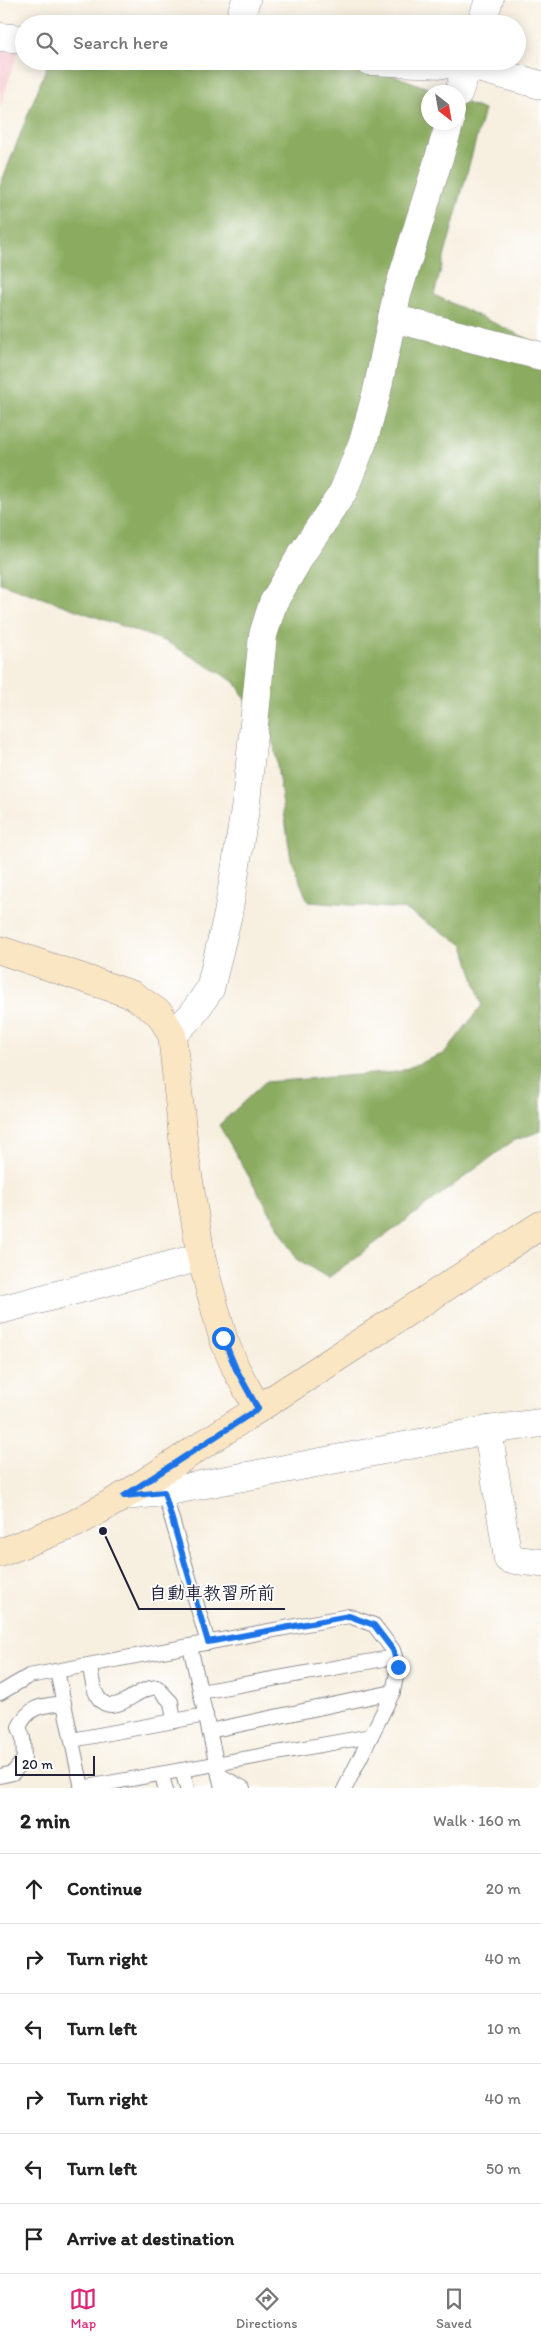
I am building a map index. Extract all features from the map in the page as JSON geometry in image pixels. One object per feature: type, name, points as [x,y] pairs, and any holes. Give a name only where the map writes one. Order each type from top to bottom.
[{"type":"street","points":[[241,15],[246,0]]},
{"type":"street","points":[[484,15],[489,0]]},
{"type":"street","points":[[0,37],[15,38]]},
{"type":"street","points":[[461,85],[466,70]]},
{"type":"street","points":[[490,70],[541,86]]},
{"type":"street","points":[[172,1035],[192,1015],[210,990],[228,914],[246,803],[263,635],[273,603],[303,552],[344,492],[364,439],[397,295],[448,130]]},
{"type":"street","points":[[392,318],[541,356]]},
{"type":"street","points":[[0,950],[133,995],[160,1014],[172,1035],[185,1156],[201,1257],[223,1338],[236,1369],[258,1409]]},
{"type":"street","points":[[0,1553],[74,1524],[124,1496],[541,1225]]},
{"type":"street","points":[[0,1310],[201,1257]]},
{"type":"street","points":[[124,1496],[164,1492],[488,1430],[541,1423]]},
{"type":"street","points":[[488,1430],[508,1559],[541,1563]]},
{"type":"lane","points":[[164,1492],[208,1642]]},
{"type":"lane","points":[[0,1693],[29,1676],[349,1616],[374,1625],[393,1650],[398,1667],[394,1692],[345,1788]]},
{"type":"lane","points":[[190,1646],[219,1776]]},
{"type":"lane","points":[[200,1692],[395,1657]]},
{"type":"lane","points":[[90,1665],[92,1684],[98,1699],[108,1704],[116,1704],[147,1688],[157,1687],[171,1702],[174,1721]]},
{"type":"lane","points":[[57,1671],[82,1788],[182,1770],[219,1776],[243,1788]]},
{"type":"lane","points":[[209,1731],[394,1692]]},
{"type":"lane","points":[[0,1776],[13,1773],[24,1759],[23,1738],[19,1727],[26,1714],[39,1706],[64,1703]]},
{"type":"lane","points":[[72,1740],[206,1715]]},
{"type":"lane","points":[[219,1776],[371,1736]]},
{"type":"lane","points":[[182,1770],[187,1788]]},
{"type":"lane","points":[[162,1774],[165,1788]]},
{"type":"shaded area","points":[[0,49],[15,51],[15,60],[0,108]]},
{"type":"green space","points":[[45,70],[381,70],[421,85],[421,130],[466,130],[466,103],[484,110],[434,295],[541,345],[541,1131],[513,1141],[328,1278],[297,1259],[219,1125],[265,1082],[398,1072],[445,1053],[482,1005],[464,945],[404,909],[308,902],[291,859],[274,745],[235,682],[167,642],[0,583],[0,186]]},
{"type":"place","name":"自動車教習所前","points":[[103,1531]]},
{"type":"route","points":[[223,1338],[236,1369],[258,1409],[124,1496],[164,1492],[208,1642],[349,1616],[374,1625],[393,1650],[398,1667]]}]
